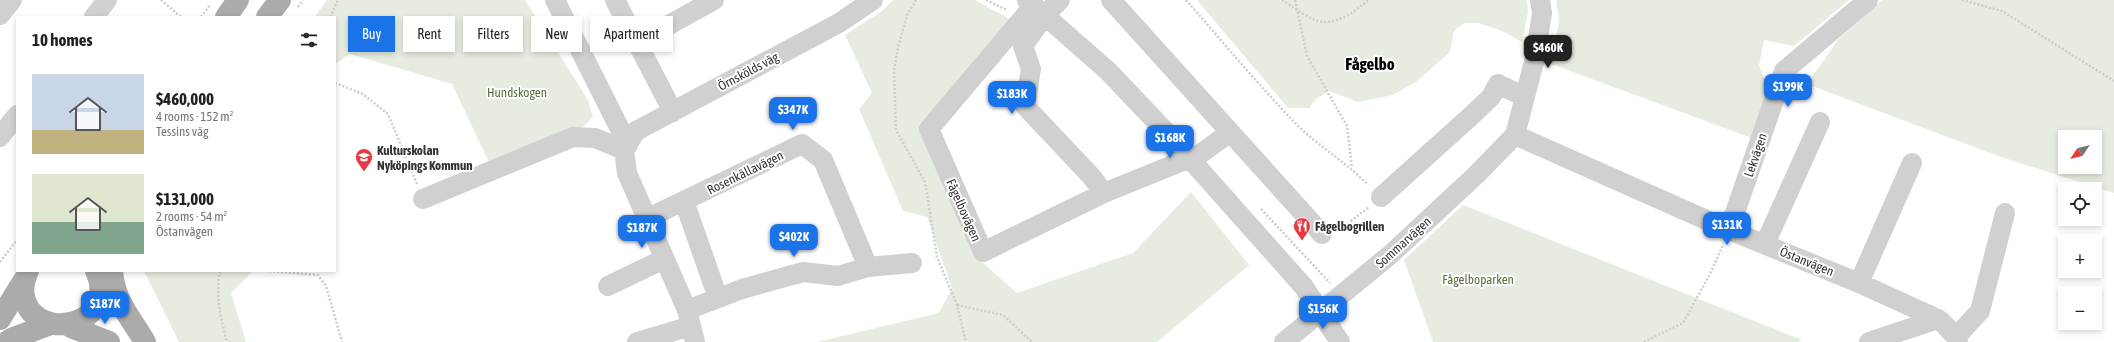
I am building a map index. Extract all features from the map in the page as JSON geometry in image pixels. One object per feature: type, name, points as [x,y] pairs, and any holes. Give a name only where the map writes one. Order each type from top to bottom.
[{"type":"main road","points":[[227,16],[238,0]]},
{"type":"main road","points":[[268,16],[280,0]]},
{"type":"main road","points":[[0,298],[23,272]]},
{"type":"main road","points":[[0,319],[23,272]]},
{"type":"main road","points":[[23,272],[22,293],[31,313],[48,326],[59,328],[71,327],[85,321],[96,310],[99,281]]},
{"type":"main road","points":[[112,272],[113,283],[120,304],[145,342]]},
{"type":"main road","points":[[99,281],[108,314],[134,342]]},
{"type":"main road","points":[[7,342],[11,339],[48,326]]},
{"type":"main road","points":[[71,327],[109,342]]},
{"type":"street","points":[[0,15],[12,0]]},
{"type":"street","points":[[95,16],[107,0]]},
{"type":"street","points":[[555,0],[626,147],[627,173],[691,326]]},
{"type":"street","points":[[615,0],[624,16]]},
{"type":"street","points":[[673,23],[714,0]]},
{"type":"street","points":[[1035,7],[1060,0]]},
{"type":"street","points":[[1111,0],[1229,133],[1322,234]]},
{"type":"street","points":[[1515,134],[1535,58],[1542,13],[1540,0]]},
{"type":"street","name":"Lekvägen","points":[[1729,230],[1784,71],[1868,0]]},
{"type":"street","name":"Örnskölds väg","points":[[626,147],[636,131],[839,23],[867,1]]},
{"type":"street","points":[[1035,7],[1108,71],[1191,159],[1301,284],[1340,342]]},
{"type":"street","points":[[1035,7],[1024,46],[1031,69],[1025,106],[1091,176],[1104,193]]},
{"type":"street","name":"Fågelbovägen","points":[[1035,7],[929,129],[983,252],[1104,193],[1191,159],[1229,133]]},
{"type":"street","points":[[643,52],[673,112]]},
{"type":"street","points":[[1381,197],[1491,97],[1498,84],[1525,96]]},
{"type":"street","points":[[0,137],[16,116]]},
{"type":"street","points":[[1765,244],[1820,122]]},
{"type":"street","name":"Östanvägen","points":[[1515,134],[1729,230],[1858,282],[1938,319],[1957,339]]},
{"type":"street","name":"Sommarvägen","points":[[1284,342],[1390,254],[1476,175],[1515,134]]},
{"type":"street","points":[[423,199],[573,137],[595,138],[626,147]]},
{"type":"street","name":"Rosenkällavägen","points":[[646,219],[802,144],[823,160],[868,267]]},
{"type":"street","points":[[1858,282],[1912,163]]},
{"type":"street","points":[[684,200],[718,298]]},
{"type":"street","points":[[1957,339],[1980,311],[2005,213]]},
{"type":"street","points":[[608,286],[664,259]]},
{"type":"street","points":[[637,342],[691,326],[718,298],[742,289],[803,272],[838,276],[868,267],[912,263]]},
{"type":"street","points":[[1869,342],[1938,319]]},
{"type":"path","points":[[162,0],[180,16]]},
{"type":"path","points":[[202,16],[214,0]]},
{"type":"path","points":[[330,16],[338,0]]},
{"type":"path","points":[[916,0],[907,15],[898,47],[894,71],[896,130],[925,182],[937,257],[957,305],[966,342]]},
{"type":"path","points":[[1186,0],[1299,126],[1325,149],[1352,168],[1381,197],[1330,237],[1322,234]]},
{"type":"path","points":[[1282,0],[1297,10],[1323,22],[1353,14],[1368,0]]},
{"type":"path","points":[[1295,0],[1307,56],[1347,126],[1352,168]]},
{"type":"path","points":[[1962,0],[2002,11],[2114,81]]},
{"type":"path","points":[[336,83],[363,94],[388,114],[423,199]]},
{"type":"path","points":[[1644,342],[1684,323],[1709,276],[1729,230]]},
{"type":"path","points":[[0,262],[16,241]]},
{"type":"path","points":[[220,272],[218,280],[220,318],[227,342]]},
{"type":"path","points":[[281,272],[318,275],[326,286],[342,342]]},
{"type":"path","points":[[957,305],[1003,315],[1032,342]]},
{"type":"green space","name":"Hundskogen","points":[[327,0],[525,0],[535,16],[531,16],[531,52],[558,52],[588,100],[593,117],[583,127],[489,162],[452,84],[350,54],[336,63],[336,16],[316,16]]},
{"type":"green space","points":[[893,0],[975,0],[1011,20],[919,125],[973,254],[1017,293],[1133,253],[1191,192],[1249,265],[1157,342],[817,342],[939,313],[952,288],[927,217],[903,211],[859,109],[872,93],[845,35],[882,11]]},
{"type":"green space","points":[[1197,0],[1527,0],[1528,12],[1522,42],[1502,31],[1478,23],[1464,23],[1454,31],[1450,52],[1417,81],[1393,95],[1358,102],[1329,91],[1317,98],[1309,108],[1288,108]]},
{"type":"green space","points":[[1556,0],[1849,0],[1794,46],[1764,40],[1759,65],[1769,90],[1752,138],[1551,64],[1559,21]]},
{"type":"green space","points":[[1882,0],[2114,0],[2114,193],[2102,189],[2102,182],[2080,182],[1998,156],[1807,84],[1838,40]]},
{"type":"green space","name":"Fågelboparken","points":[[1463,205],[1802,340],[1798,342],[1433,342],[1404,260]]},
{"type":"green space","points":[[144,272],[252,272],[231,293],[246,342],[179,342]]},
{"type":"place","name":"Kulturskolan Nyköpings Kommun","points":[[364,172]]},
{"type":"place","name":"Fågelbogrillen","points":[[1302,241]]},
{"type":"district","name":"Fågelbo","points":[[1370,64]]}]
